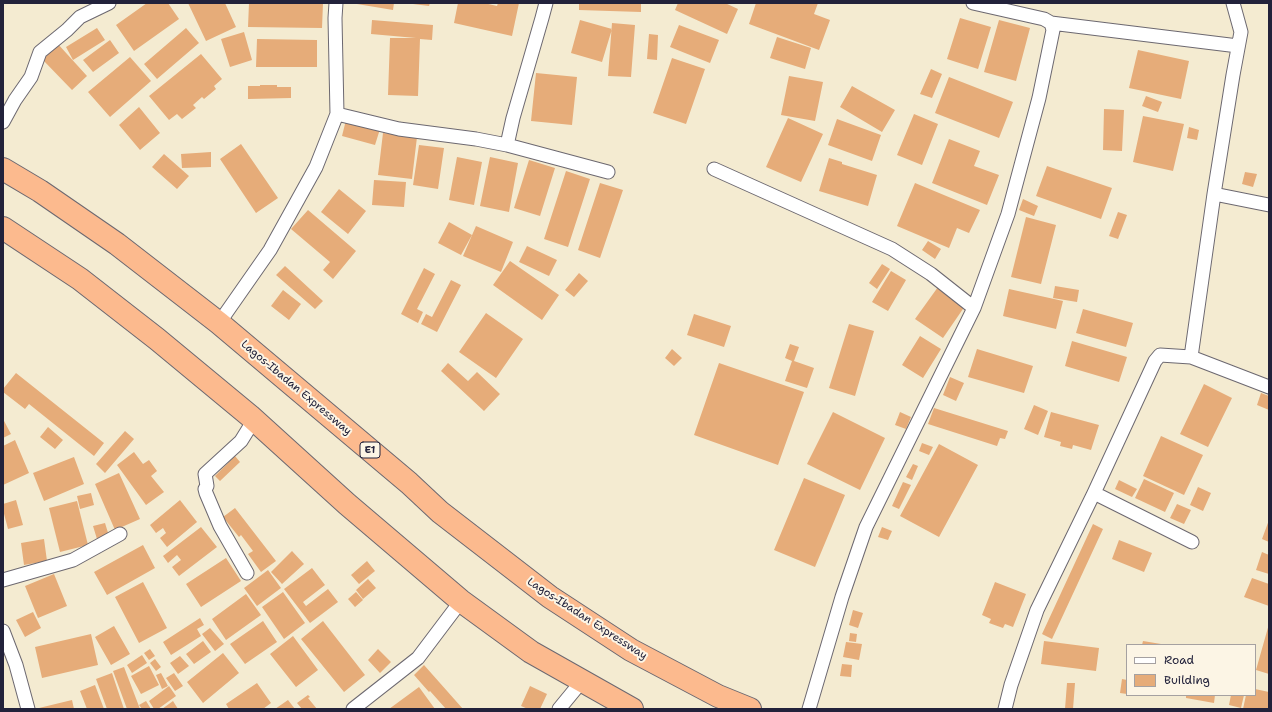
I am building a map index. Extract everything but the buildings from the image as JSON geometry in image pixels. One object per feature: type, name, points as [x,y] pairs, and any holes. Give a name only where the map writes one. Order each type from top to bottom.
[{"type":"highway","name":"Lagos-Ibadan Expressway","points":[[3,169],[40,191],[117,244],[219,322],[409,483],[440,512],[550,597],[631,650],[718,696],[750,709]]},
{"type":"highway","points":[[3,228],[80,278],[157,339],[254,420],[347,504],[461,601],[531,652],[632,709]]},
{"type":"street","points":[[3,122],[15,100],[31,77],[40,52],[67,30],[80,17],[110,3]]},
{"type":"street","points":[[219,322],[270,250],[316,167],[337,114],[334,18],[336,3]]},
{"type":"street","points":[[507,145],[513,118],[546,3]]},
{"type":"street","points":[[973,3],[1044,19],[1051,23],[1238,46]]},
{"type":"street","points":[[1191,358],[1214,194],[1241,32],[1233,3]]},
{"type":"street","points":[[809,709],[842,597],[866,527],[974,308],[1010,207],[1039,98],[1053,30],[1051,23]]},
{"type":"street","points":[[337,114],[400,129],[507,145],[608,172]]},
{"type":"street","points":[[714,169],[892,249],[932,274],[974,308]]},
{"type":"street","points":[[1214,194],[1269,205]]},
{"type":"street","points":[[1005,709],[1011,685],[1037,610],[1094,493],[1155,361],[1160,356],[1191,358],[1269,387]]},
{"type":"street","points":[[248,573],[220,526],[206,493],[205,489],[207,486],[205,474],[241,441],[254,420]]},
{"type":"street","points":[[1094,493],[1192,542]]},
{"type":"street","points":[[3,580],[73,560],[120,534]]},
{"type":"street","points":[[353,709],[418,658],[461,601]]},
{"type":"street","points":[[3,631],[16,665],[28,709]]},
{"type":"street","points":[[559,709],[582,681]]}]
